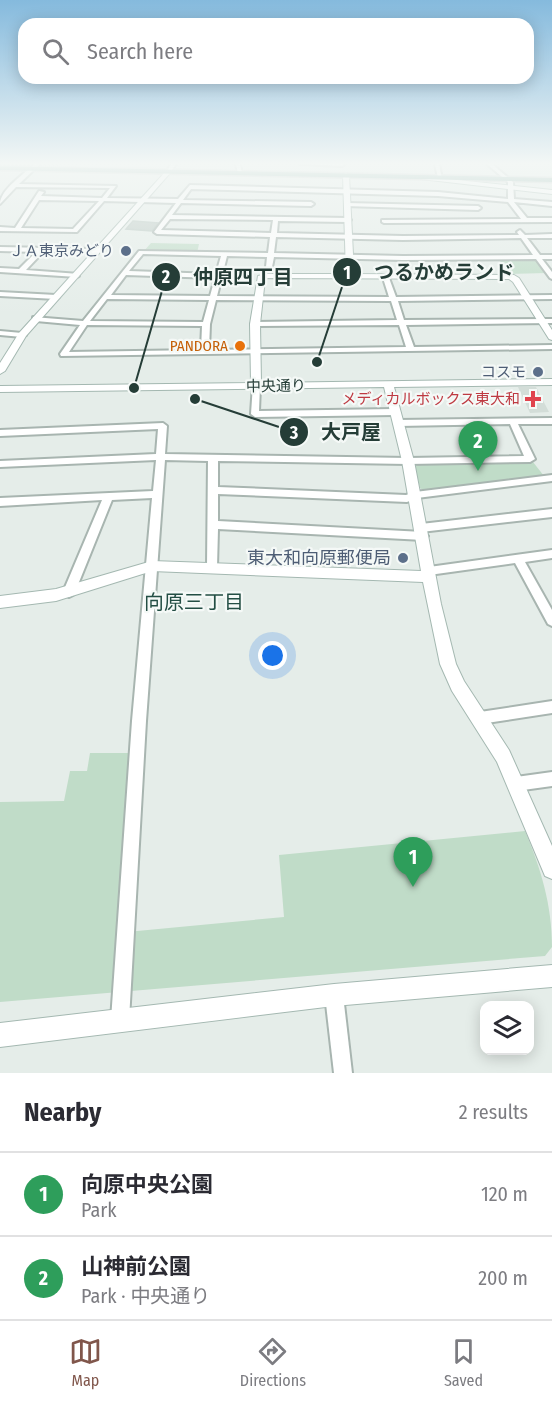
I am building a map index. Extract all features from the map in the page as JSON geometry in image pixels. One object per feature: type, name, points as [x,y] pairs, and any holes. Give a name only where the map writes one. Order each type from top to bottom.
[{"type":"street","points":[[17,229],[27,214]]},
{"type":"street","points":[[0,229],[75,231],[90,214]]},
{"type":"street","points":[[0,371],[4,353],[130,214]]},
{"type":"street","points":[[171,214],[157,232],[349,237],[552,236]]},
{"type":"street","points":[[310,214],[310,219]]},
{"type":"street","points":[[348,214],[350,277]]},
{"type":"street","points":[[384,214],[387,237]]},
{"type":"street","points":[[482,214],[485,220]]},
{"type":"street","points":[[521,214],[525,220]]},
{"type":"street","points":[[169,217],[348,220]]},
{"type":"street","points":[[269,267],[276,219]]},
{"type":"street","points":[[511,220],[552,276]]},
{"type":"street","points":[[384,221],[552,220]]},
{"type":"street","points":[[0,249],[97,251]]},
{"type":"street","points":[[21,271],[41,250]]},
{"type":"street","points":[[552,256],[349,257],[141,252],[85,323],[64,354],[552,347]]},
{"type":"street","points":[[205,352],[206,324],[224,254]]},
{"type":"street","points":[[1,272],[76,275]]},
{"type":"street","points":[[124,273],[218,276]]},
{"type":"street","points":[[552,337],[547,321],[516,280],[511,277],[264,276],[258,298],[254,351],[255,414],[513,422],[552,421]]},
{"type":"street","points":[[386,278],[411,349]]},
{"type":"street","points":[[0,294],[56,297]]},
{"type":"street","points":[[105,297],[393,300],[552,297]]},
{"type":"street","points":[[36,320],[85,323],[206,324]]},
{"type":"street","points":[[255,324],[547,321]]},
{"type":"street","points":[[0,333],[22,335]]},
{"type":"street","name":"中央通り","points":[[0,389],[552,382]]},
{"type":"street","points":[[387,384],[408,461],[448,664],[458,686],[480,718],[516,784],[552,867]]},
{"type":"street","points":[[0,464],[161,457],[408,461],[530,459],[513,422]]},
{"type":"street","points":[[0,433],[163,426],[139,721],[120,1020]]},
{"type":"street","points":[[212,567],[213,457]]},
{"type":"street","points":[[214,490],[407,499],[415,495],[552,478]]},
{"type":"street","points":[[0,502],[158,494]]},
{"type":"street","points":[[69,592],[109,496]]},
{"type":"street","points":[[214,525],[422,532],[552,513]]},
{"type":"street","points":[[0,602],[69,592],[152,566],[429,574],[552,554]]},
{"type":"street","points":[[518,559],[552,621]]},
{"type":"street","points":[[480,718],[552,707]]},
{"type":"street","points":[[516,784],[552,779]]},
{"type":"street","points":[[0,1035],[334,995],[552,976]]},
{"type":"street","points":[[334,995],[343,1073]]},
{"type":"shaded area","name":"メディカルボックス東大和","points":[[518,387],[536,387],[549,412],[530,413]]},
{"type":"green space","points":[[151,243],[199,244],[197,253],[144,251]]},
{"type":"green space","points":[[499,259],[537,259],[547,273],[507,274]]},
{"type":"green space","points":[[533,462],[544,476],[423,490],[420,488],[415,467],[419,464]]},
{"type":"green space","points":[[90,753],[129,753],[116,933],[284,917],[279,855],[525,831],[544,888],[550,916],[552,947],[545,956],[0,1002],[0,802],[64,801],[70,771],[87,771]]},
{"type":"building","points":[[133,221],[158,223],[152,231],[126,229]]},
{"type":"place","name":"ＪＡ東京みどり","points":[[126,251]]},
{"type":"place","name":"PANDORA","points":[[240,346]]},
{"type":"place","name":"つるかめランド","points":[[317,362]]},
{"type":"place","name":"コスモ","points":[[538,372]]},
{"type":"place","name":"仲原四丁目","points":[[134,388]]},
{"type":"place","name":"大戸屋","points":[[195,399]]},
{"type":"place","name":"メディカルボックス東大和","points":[[533,399]]},
{"type":"place","name":"山神前公園","points":[[478,471]]},
{"type":"place","name":"東大和向原郵便局","points":[[403,558]]},
{"type":"place","name":"向原中央公園","points":[[413,887]]},
{"type":"district","name":"向原三丁目","points":[[194,602]]}]
